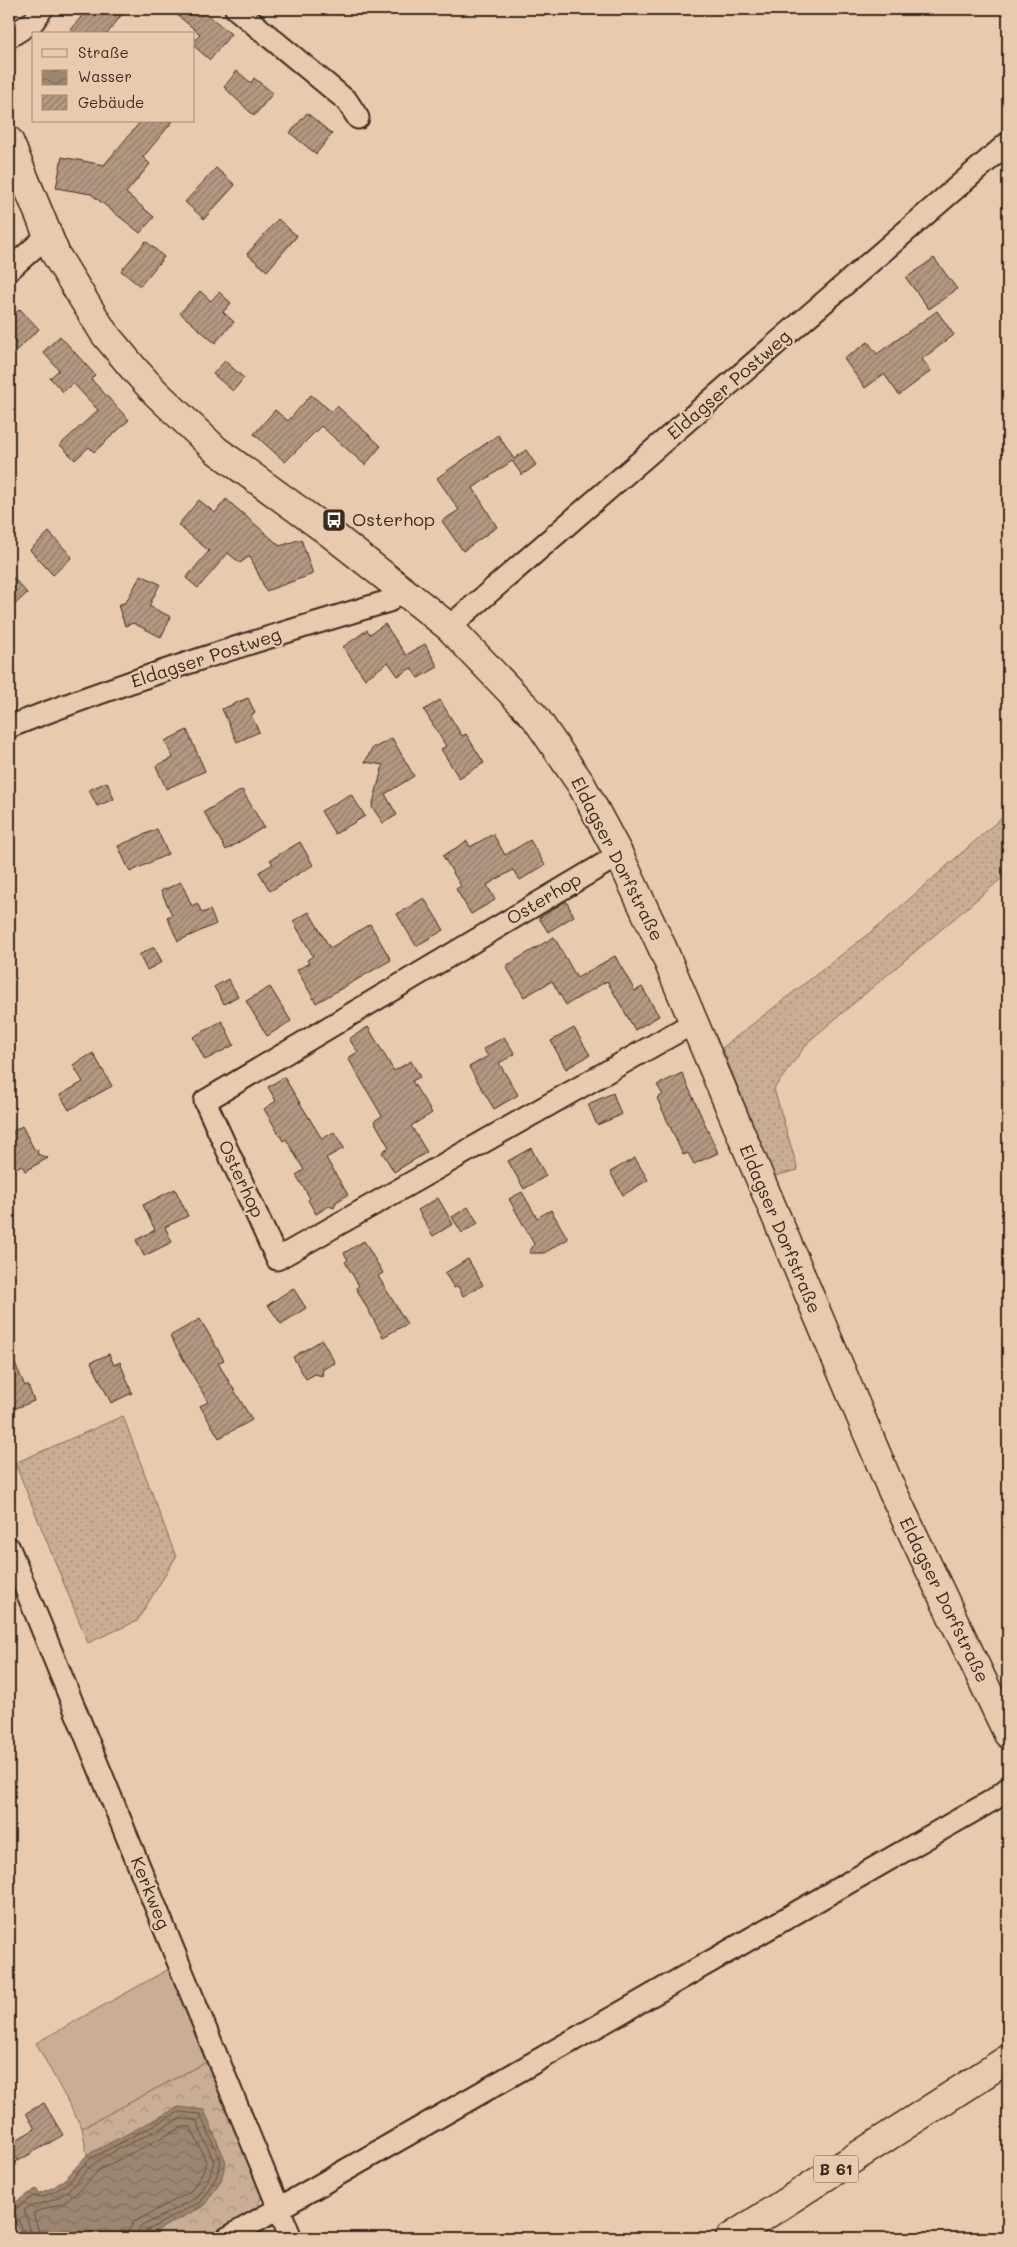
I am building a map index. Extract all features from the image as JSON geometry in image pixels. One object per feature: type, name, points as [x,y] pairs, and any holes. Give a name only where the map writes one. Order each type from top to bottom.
[{"type":"street","points":[[9,37],[33,22],[42,9]]},
{"type":"street","points":[[236,9],[347,101],[358,118]]},
{"type":"street","name":"Eldagser Dorfstraße","points":[[9,141],[47,236],[66,273],[104,334],[156,393],[216,450],[401,586],[449,627],[535,716],[581,784],[619,855],[662,947],[890,1486],[1008,1734]]},
{"type":"street","name":"Eldagser Postweg","points":[[449,627],[1008,143]]},
{"type":"street","points":[[9,270],[47,236]]},
{"type":"street","name":"Eldagser Postweg","points":[[9,727],[67,704],[242,644],[389,601],[401,586]]},
{"type":"street","name":"Osterhop","points":[[619,855],[205,1101],[277,1259],[693,1022]]},
{"type":"street","name":"Kerkweg","points":[[9,1548],[291,2238]]},
{"type":"street","points":[[227,2238],[984,1805],[1008,1788]]},
{"type":"street","name":"B 61","points":[[730,2238],[941,2100],[1008,2059]]},
{"type":"green space","points":[[1008,812],[1008,873],[809,1041],[774,1089],[798,1170],[774,1176],[722,1048],[881,924]]},
{"type":"green space","points":[[123,1416],[176,1557],[137,1621],[88,1643],[15,1463]]},
{"type":"green space","points":[[169,1969],[206,2062],[82,2128],[36,2043]]},
{"type":"green space","points":[[206,2062],[263,2193],[253,2217],[214,2238],[142,2238],[204,2206],[179,2107],[87,2155],[82,2128]]},
{"type":"green space","points":[[9,2210],[23,2238],[9,2238]]},
{"type":"water","points":[[179,2107],[204,2110],[226,2162],[221,2180],[204,2206],[142,2238],[23,2238],[9,2206],[36,2189],[40,2193],[54,2187],[67,2177],[87,2155]]},
{"type":"building","points":[[87,9],[126,9],[109,32],[70,32]]},
{"type":"building","points":[[170,9],[201,9],[231,34],[210,60],[195,47],[195,41],[200,34]]},
{"type":"building","points":[[237,71],[251,83],[254,78],[273,93],[254,116],[224,87]]},
{"type":"building","points":[[307,113],[332,134],[316,154],[290,133]]},
{"type":"building","points":[[140,122],[172,122],[143,157],[150,164],[126,193],[154,217],[140,233],[91,194],[56,188],[62,157],[104,165]]},
{"type":"building","points":[[216,168],[235,185],[204,219],[185,202]]},
{"type":"building","points":[[278,219],[297,236],[267,271],[247,254]]},
{"type":"building","points":[[146,241],[164,257],[140,286],[121,271]]},
{"type":"building","points":[[934,258],[957,289],[929,309],[906,278]]},
{"type":"building","points":[[200,291],[211,301],[219,292],[231,303],[223,312],[234,322],[215,343],[180,313]]},
{"type":"building","points":[[20,309],[39,329],[9,357],[9,319]]},
{"type":"building","points":[[937,311],[954,335],[922,359],[931,371],[899,395],[884,374],[865,388],[844,359],[868,342],[877,354]]},
{"type":"building","points":[[60,336],[95,375],[91,379],[129,420],[94,452],[89,447],[75,460],[60,445],[98,410],[73,383],[63,392],[50,378],[59,370],[43,352]]},
{"type":"building","points":[[225,361],[244,378],[233,391],[213,374]]},
{"type":"building","points":[[311,395],[332,412],[337,406],[381,446],[365,465],[321,426],[285,462],[254,434],[275,410],[288,421]]},
{"type":"building","points":[[498,435],[514,459],[526,450],[536,465],[522,475],[512,461],[473,488],[497,527],[463,551],[442,521],[459,510],[437,478]]},
{"type":"building","points":[[226,499],[280,546],[301,539],[313,574],[266,591],[250,556],[240,563],[228,553],[198,588],[186,578],[209,551],[178,525],[199,500],[215,513]]},
{"type":"building","points":[[49,532],[72,557],[53,575],[30,550]]},
{"type":"building","points":[[9,573],[27,593],[9,610]]},
{"type":"building","points":[[141,575],[160,584],[149,606],[171,617],[161,637],[133,623],[125,626],[118,605],[126,602]]},
{"type":"building","points":[[385,624],[406,655],[425,644],[438,667],[418,678],[411,668],[398,676],[388,662],[365,679],[343,647],[367,630],[370,634]]},
{"type":"building","points":[[248,698],[255,713],[251,715],[259,732],[237,742],[222,709]]},
{"type":"building","points":[[440,700],[462,736],[466,734],[484,763],[459,778],[441,749],[446,746],[424,710]]},
{"type":"building","points":[[187,730],[205,771],[166,789],[156,766],[173,758],[165,741]]},
{"type":"building","points":[[392,738],[414,776],[385,794],[397,815],[383,823],[372,807],[383,765],[365,762],[373,747]]},
{"type":"building","points":[[107,782],[114,799],[97,806],[89,790]]},
{"type":"building","points":[[242,790],[264,827],[226,850],[204,812]]},
{"type":"building","points":[[351,794],[365,816],[335,834],[321,811]]},
{"type":"building","points":[[157,829],[168,854],[130,872],[118,846]]},
{"type":"building","points":[[493,834],[505,855],[530,840],[545,865],[520,880],[513,870],[487,885],[495,900],[471,914],[456,889],[461,886],[443,856],[467,841],[470,847]]},
{"type":"building","points":[[300,842],[313,865],[270,891],[259,872],[273,864],[270,860]]},
{"type":"building","points":[[181,882],[192,906],[197,903],[202,913],[210,910],[216,924],[178,941],[167,917],[172,915],[161,891]]},
{"type":"building","points":[[424,898],[444,930],[416,946],[397,914]]},
{"type":"building","points":[[566,901],[574,916],[548,932],[539,918]]},
{"type":"building","points":[[309,912],[330,948],[370,924],[391,960],[316,1003],[297,970],[309,963],[307,960],[313,956],[293,921]]},
{"type":"building","points":[[554,937],[577,978],[615,956],[635,991],[642,987],[659,1016],[635,1030],[607,981],[566,1005],[552,981],[524,997],[506,966]]},
{"type":"building","points":[[154,947],[162,962],[147,970],[139,955]]},
{"type":"building","points":[[228,979],[238,996],[224,1004],[214,987]]},
{"type":"building","points":[[270,987],[291,1021],[267,1036],[246,1001]]},
{"type":"building","points":[[222,1021],[234,1045],[205,1060],[193,1037]]},
{"type":"building","points":[[368,1027],[394,1071],[411,1061],[420,1077],[412,1081],[432,1113],[411,1126],[427,1152],[394,1172],[382,1152],[389,1147],[374,1121],[382,1116],[348,1058],[358,1052],[349,1039]]},
{"type":"building","points":[[574,1028],[590,1055],[566,1069],[551,1041]]},
{"type":"building","points":[[504,1037],[515,1054],[499,1063],[518,1095],[494,1109],[469,1067],[488,1056],[483,1049]]},
{"type":"building","points":[[93,1053],[112,1086],[69,1110],[60,1095],[83,1082],[73,1065]]},
{"type":"building","points":[[682,1073],[718,1153],[694,1164],[688,1153],[683,1155],[657,1098],[663,1095],[657,1085]]},
{"type":"building","points":[[284,1077],[322,1139],[334,1132],[344,1148],[326,1158],[348,1195],[336,1202],[334,1208],[329,1206],[316,1214],[308,1200],[310,1198],[296,1175],[304,1170],[286,1139],[283,1141],[264,1109],[276,1101],[268,1087]]},
{"type":"building","points":[[613,1093],[621,1115],[597,1125],[588,1104]]},
{"type":"building","points":[[22,1126],[34,1149],[38,1150],[37,1154],[48,1158],[25,1171],[22,1165],[14,1169],[9,1160],[9,1134]]},
{"type":"building","points":[[531,1148],[546,1176],[524,1189],[508,1161]]},
{"type":"building","points":[[635,1158],[648,1180],[623,1195],[610,1172]]},
{"type":"building","points":[[175,1189],[188,1216],[165,1227],[172,1242],[144,1256],[136,1240],[155,1230],[143,1205]]},
{"type":"building","points":[[522,1192],[537,1218],[551,1210],[568,1239],[544,1253],[529,1253],[534,1244],[509,1199]]},
{"type":"building","points":[[438,1198],[453,1224],[433,1236],[418,1210]]},
{"type":"building","points":[[468,1207],[478,1223],[462,1233],[452,1217]]},
{"type":"building","points":[[364,1241],[383,1273],[378,1276],[407,1324],[383,1337],[356,1288],[359,1286],[345,1262],[348,1260],[344,1253]]},
{"type":"building","points":[[468,1259],[483,1285],[463,1296],[458,1286],[454,1288],[445,1273]]},
{"type":"building","points":[[293,1288],[306,1308],[281,1324],[268,1305]]},
{"type":"building","points":[[200,1319],[224,1360],[218,1363],[252,1420],[219,1438],[200,1406],[208,1402],[170,1336]]},
{"type":"building","points":[[322,1340],[335,1363],[323,1369],[322,1376],[315,1374],[306,1379],[293,1357]]},
{"type":"building","points":[[9,1350],[25,1386],[28,1385],[34,1401],[9,1411]]},
{"type":"building","points":[[109,1354],[114,1365],[120,1362],[132,1393],[111,1403],[91,1362]]},
{"type":"building","points":[[44,2103],[63,2135],[18,2161],[9,2144],[35,2129],[26,2113]]},
{"type":"place","name":"Osterhop","points":[[334,520]]}]
